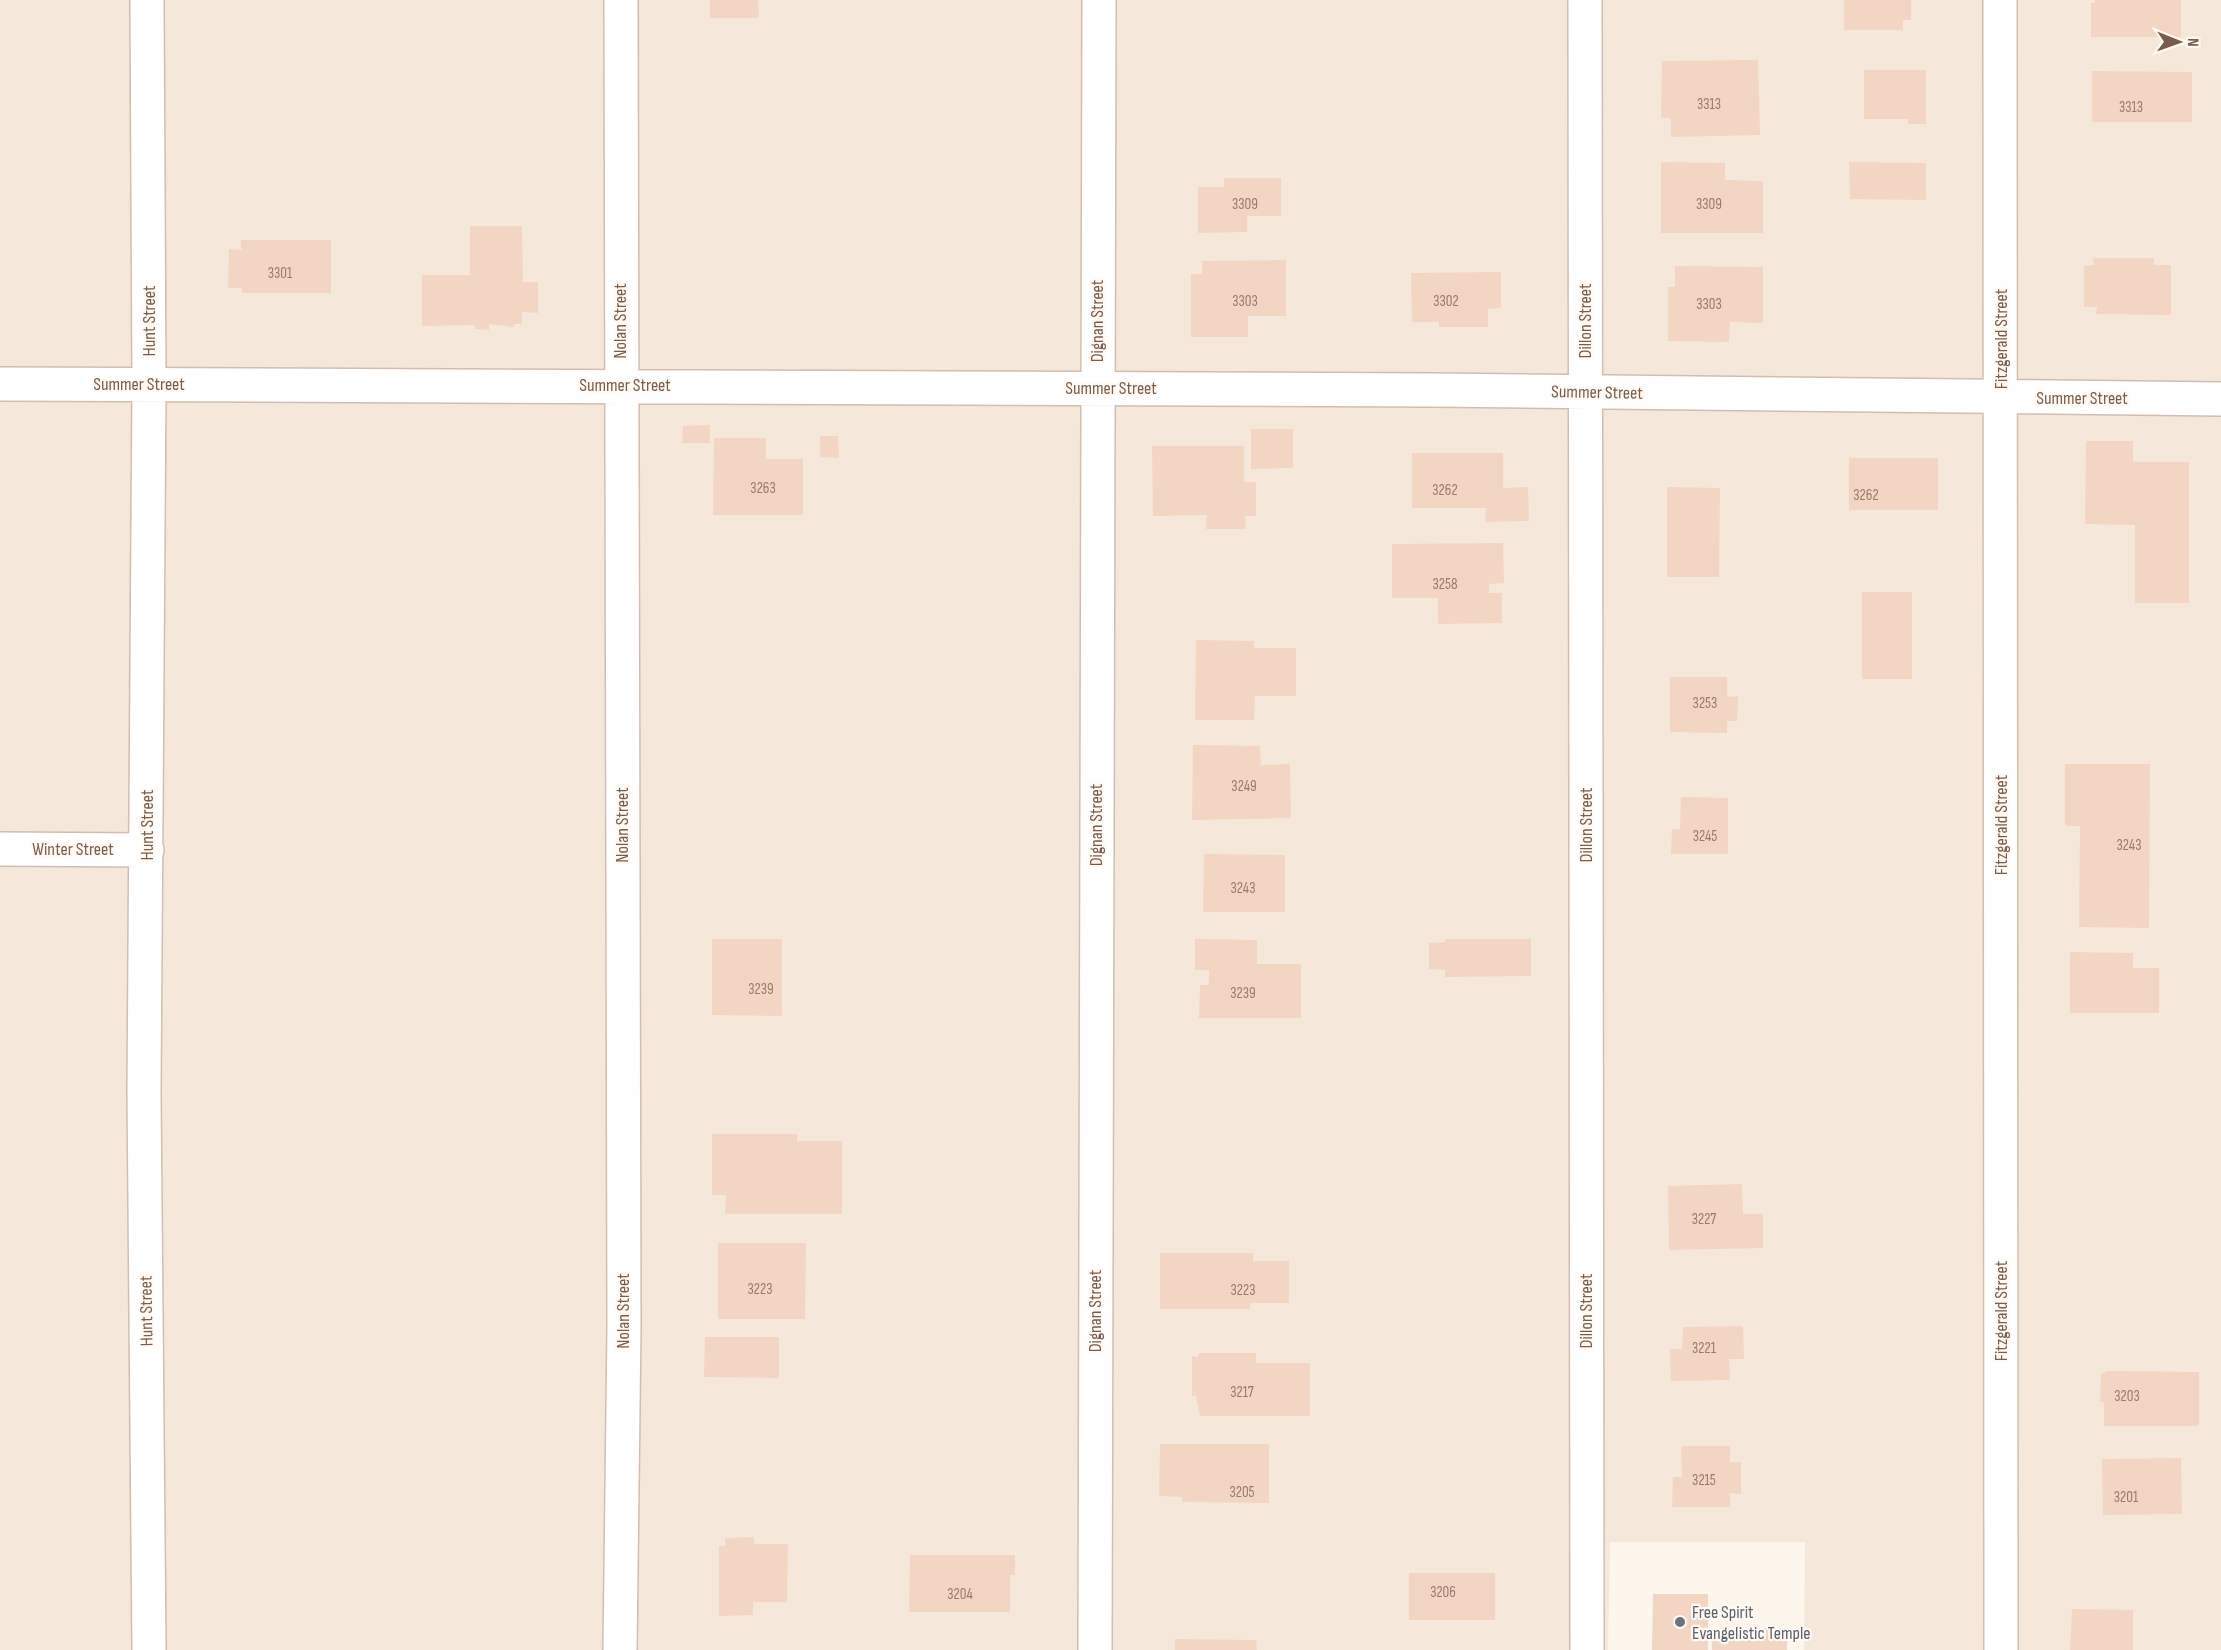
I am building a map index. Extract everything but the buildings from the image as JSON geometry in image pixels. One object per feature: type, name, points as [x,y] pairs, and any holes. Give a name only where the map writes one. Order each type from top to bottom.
[{"type":"street","name":"Hunt Street","points":[[147,0],[149,384],[144,1092],[149,1650]]},
{"type":"street","name":"Nolan Street","points":[[620,1650],[624,1327],[620,385],[621,0]]},
{"type":"street","name":"Dignan Street","points":[[1095,1650],[1099,0]]},
{"type":"street","name":"Dillon Street","points":[[1585,0],[1587,1650]]},
{"type":"street","name":"Fitzgerald Street","points":[[2000,0],[2001,1650]]},
{"type":"street","name":"Summer Street","points":[[0,384],[1097,388],[2221,399]]},
{"type":"street","name":"Winter Street","points":[[0,849],[147,850]]},
{"type":"shaded area","points":[[0,0],[2221,0],[2221,1650],[1804,1650],[1805,1542],[1610,1542],[1608,1650],[0,1650]]},
{"type":"place","name":"Free Spirit Evangelistic Temple","points":[[1680,1622]]}]
